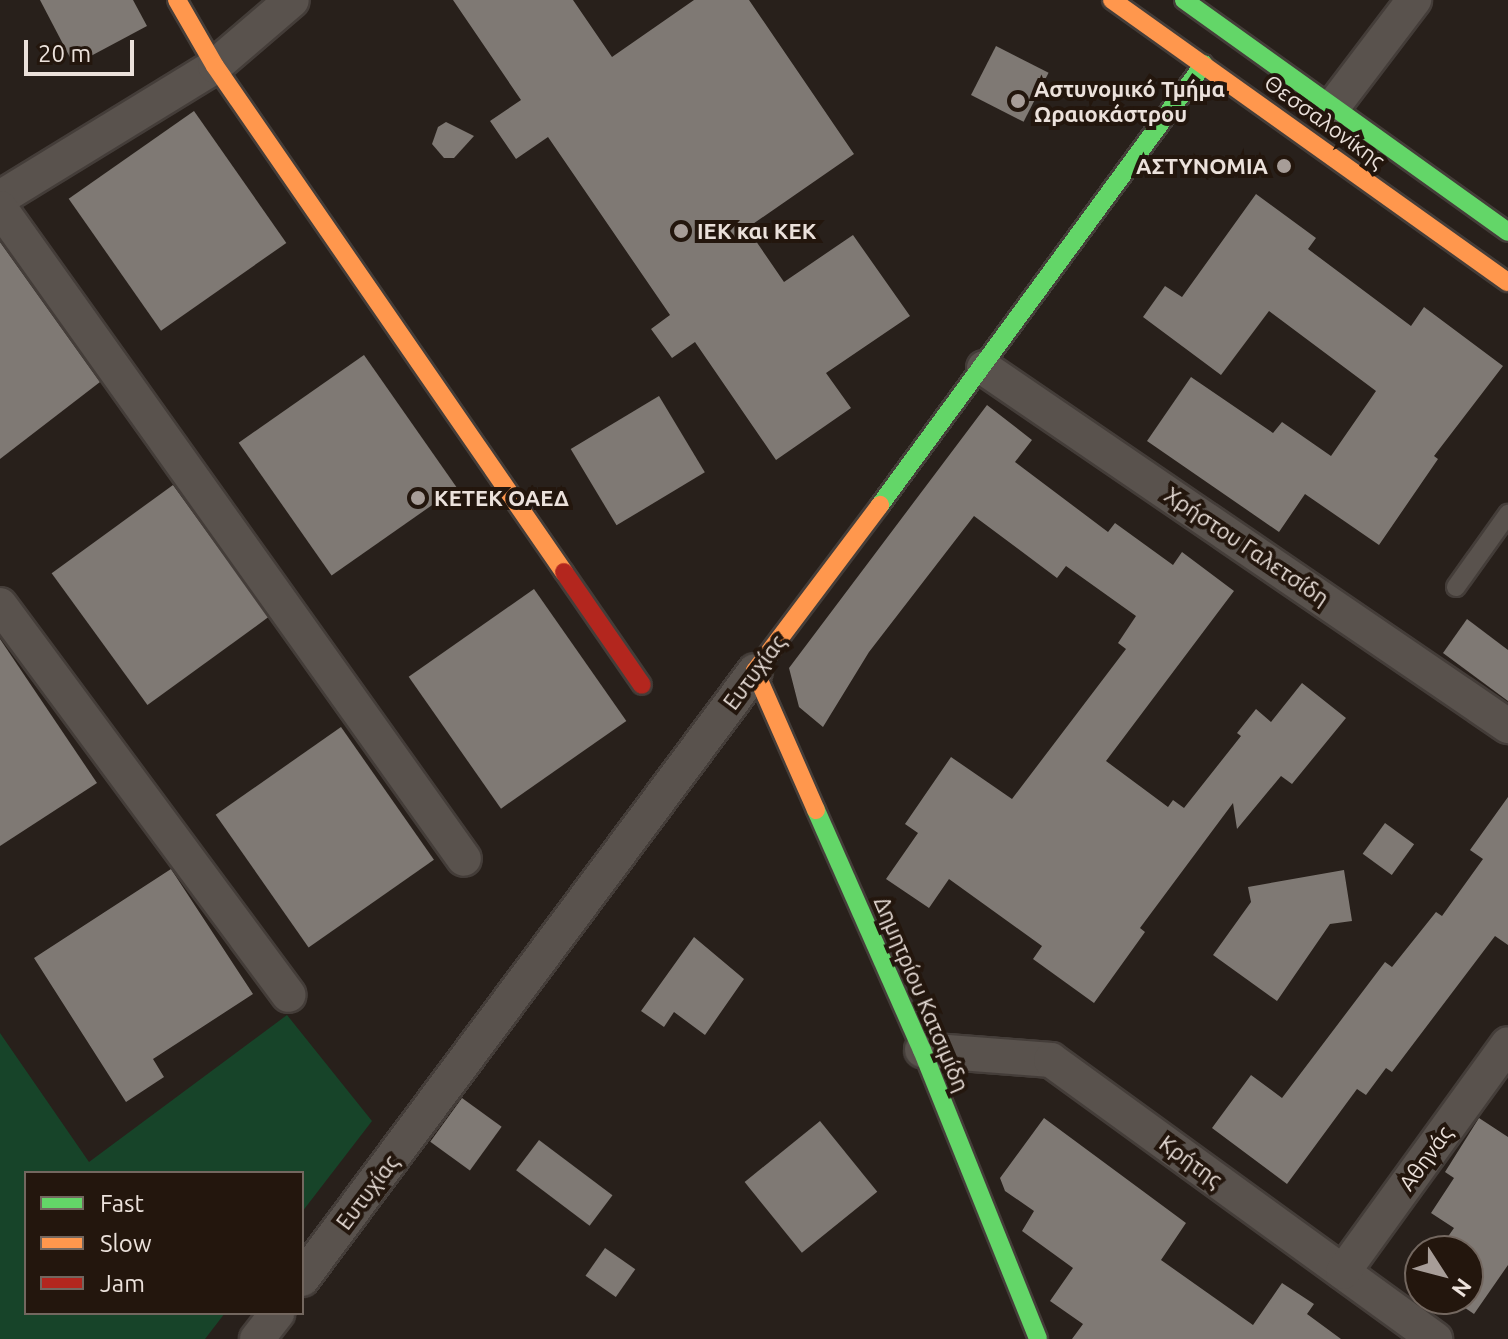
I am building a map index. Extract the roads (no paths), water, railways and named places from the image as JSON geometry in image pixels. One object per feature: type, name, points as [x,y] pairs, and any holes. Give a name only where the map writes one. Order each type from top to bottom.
[{"type":"street","points":[[177,0],[215,66],[642,685]]},
{"type":"street","points":[[0,198],[215,66],[292,0]]},
{"type":"street","name":"Θεσσαλονίκης","points":[[1112,0],[1508,282]]},
{"type":"street","name":"Θεσσαλονίκης","points":[[1184,0],[1508,232]]},
{"type":"street","points":[[1332,108],[1414,0]]},
{"type":"street","name":"Ευτυχίας","points":[[304,1276],[984,368],[1204,64]]},
{"type":"street","points":[[0,208],[464,859]]},
{"type":"street","name":"Χρήστου Γαλετσίδη","points":[[984,368],[1508,726]]},
{"type":"street","points":[[0,605],[289,995]]},
{"type":"street","name":"Δημητρίου Κατσιμίδη","points":[[755,671],[922,1050],[1038,1339]]},
{"type":"street","name":"Αθηνάς","points":[[1343,1272],[1508,1044]]},
{"type":"street","name":"Κρήτης","points":[[922,1050],[1051,1060],[1435,1339]]},
{"type":"street","points":[[257,1339],[275,1315]]},
{"type":"lane","points":[[1456,587],[1508,514]]},
{"type":"place","name":"Αστυνομικό Τμήμα Ωραιοκάστρου","points":[[1018,101]]},
{"type":"place","name":"ΑΣΤΥΝΟΜΙΑ","points":[[1284,166]]},
{"type":"place","name":"ΙΕΚ και ΚΕΚ","points":[[681,231]]},
{"type":"place","name":"ΚΕΤΕΚ ΟΑΕΔ","points":[[418,498]]}]
